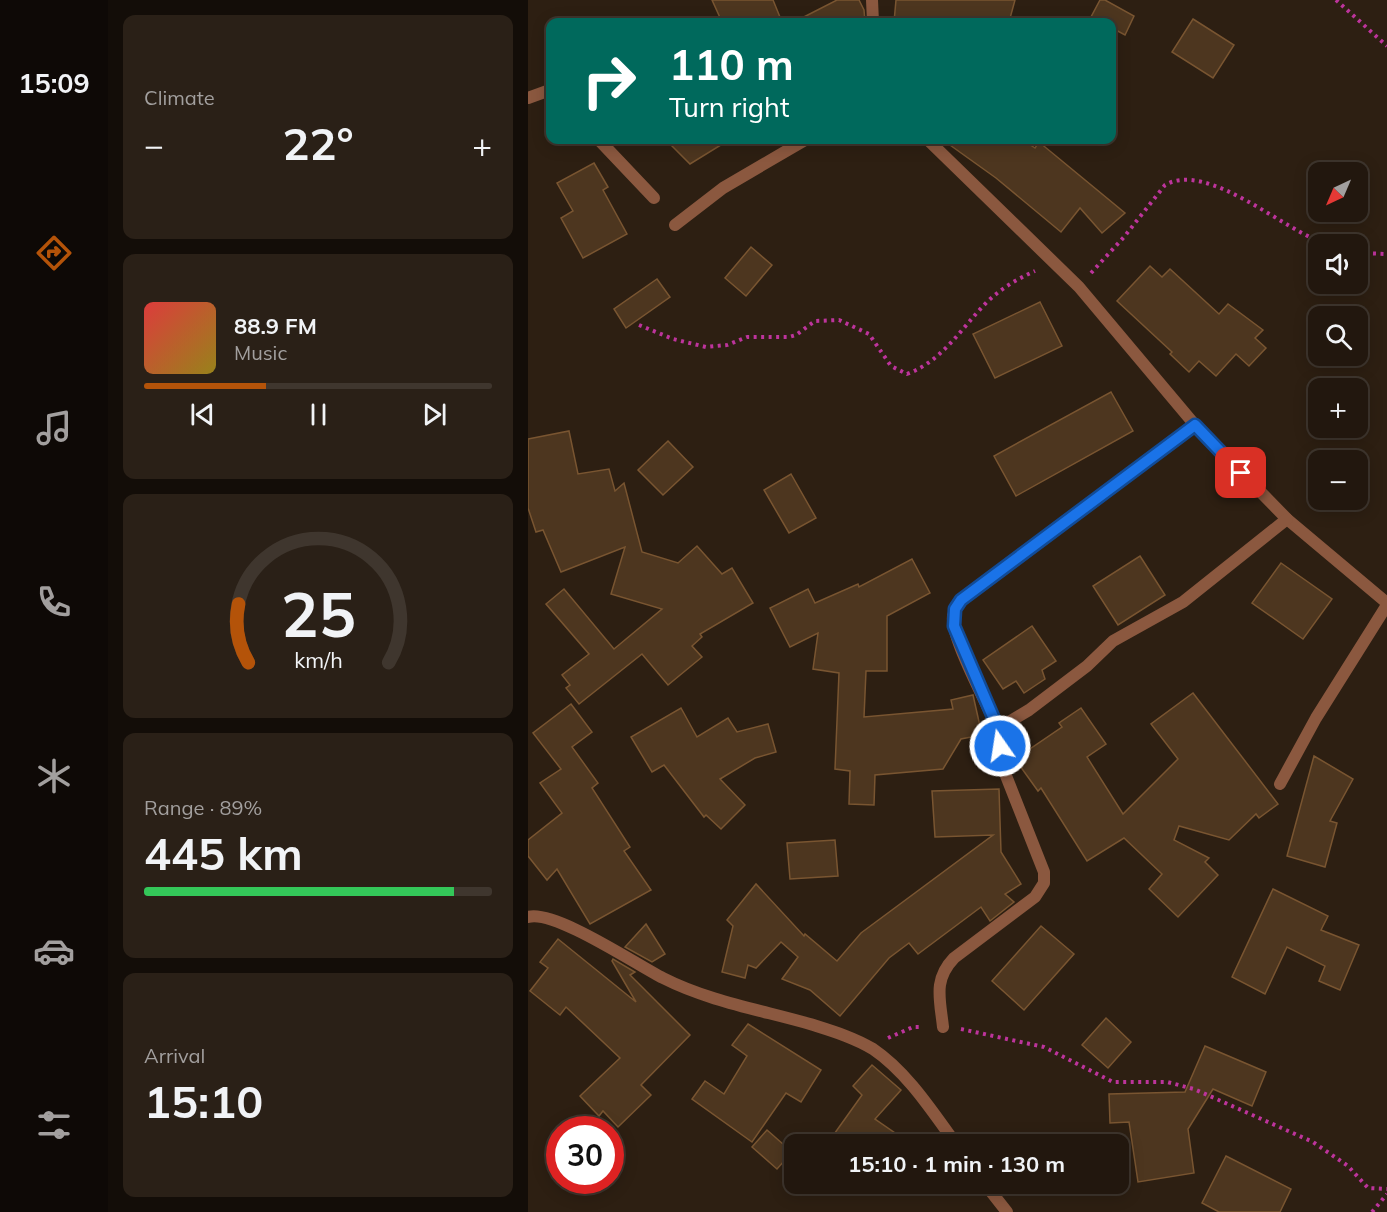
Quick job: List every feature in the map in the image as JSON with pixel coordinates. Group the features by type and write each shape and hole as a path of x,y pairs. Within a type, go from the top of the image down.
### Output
{"street":[{"path":"872,0 873,18"},
{"path":"528,98 546,91"},
{"path":"603,144 654,198"},
{"path":"675,225 723,188 798,144"},
{"path":"932,144 1079,287 1195,425 1287,519 1387,604 1316,718 1280,784"},
{"path":"943,1027 939,988 942,970 954,958 1035,897 1044,884 1044,872 999,758 1000,733 957,634 953,618 955,609 969,593 1195,425"},
{"path":"1000,733 1009,722 1029,710 1087,666 1113,641 1183,602 1287,519"},
{"path":"528,917 534,915 562,924 612,947 693,993 848,1036 872,1049 903,1077 948,1134"},
{"path":"993,1194 1007,1212"}],"path":[{"path":"1336,0 1387,46"},
{"path":"1079,287 1124,237 1165,184 1174,179 1196,181 1222,188 1308,239"},
{"path":"1368,253 1387,254"},
{"path":"639,325 674,339 706,347 727,345 747,337 789,337 796,335 815,321 839,320 869,334 891,366 907,374 938,358 988,302 1010,283 1054,262"},
{"path":"872,1049 894,1034 913,1027 977,1030 1044,1047 1113,1082 1167,1082 1194,1089 1313,1142 1348,1166 1368,1188 1387,1189"},
{"path":"1372,1212 1387,1194"}],"building":[{"path":"712,0 773,0 780,18 720,18"},
{"path":"837,0 859,0 865,18 802,18"},
{"path":"896,0 1015,0 1010,18 894,18"},
{"path":"1100,0 1105,0 1134,16 1125,35 1116,30 1116,18 1091,17"},
{"path":"1193,19 1234,45 1213,78 1172,52"},
{"path":"670,144 722,144 690,164"},
{"path":"949,144 1029,144 1035,148 1038,144 1041,144 1125,213 1102,233 1080,208 1061,232 996,178"},
{"path":"594,163 608,187 603,190 627,234 583,258 561,218 573,211 557,183"},
{"path":"751,247 772,265 746,296 725,278"},
{"path":"1150,266 1162,277 1170,269 1219,314 1228,304 1263,330 1255,338 1266,348 1249,366 1236,354 1216,376 1199,361 1189,372 1170,354 1172,352 1117,301"},
{"path":"657,279 670,297 626,328 614,309"},
{"path":"1040,302 1062,346 995,378 973,334"},
{"path":"1111,392 1133,431 1016,496 994,456"},
{"path":"569,431 578,474 609,469 615,491 624,483 642,552 678,563 697,546 722,574 732,568 753,603 700,634 702,637 692,646 702,657 668,685 642,654 579,704 566,688 570,685 562,675 589,654 546,604 564,589 614,649 662,609 611,594 625,547 561,572 543,530 536,532 528,508 528,439"},
{"path":"668,441 693,467 663,495 638,470"},
{"path":"791,474 816,518 789,533 764,490"},
{"path":"1140,556 1165,595 1118,625 1093,586"},
{"path":"912,559 930,593 887,616 887,671 866,671 864,717 953,709 951,700 973,695 982,735 961,739 943,769 875,775 874,805 849,804 850,771 835,769 839,673 813,669 818,633 790,647 770,608 808,589 815,603 858,584 859,587"},
{"path":"1281,563 1332,599 1303,639 1252,603"},
{"path":"1032,626 1056,661 1042,670 1045,679 1024,693 1016,681 1003,689 983,660"},
{"path":"1193,693 1278,804 1259,818 1256,814 1229,840 1179,826 1174,840 1209,858 1205,862 1218,875 1178,917 1149,889 1162,874 1124,838 1087,861 1041,788 1038,791 1015,759 1062,727 1059,723 1081,708 1106,744 1087,757 1123,814 1178,759 1151,724"},
{"path":"571,704 592,732 572,747 598,783 592,788 630,847 624,851 651,890 590,924 557,869 547,880 528,856 528,840 562,813 540,783 561,769 533,733"},
{"path":"681,708 697,737 728,718 737,732 768,724 776,752 755,758 720,779 745,805 721,829 706,815 704,817 664,765 652,772 631,737"},
{"path":"1314,756 1353,779 1330,821 1337,823 1325,867 1287,856"},
{"path":"999,789 1001,852 1021,884 1005,894 1014,902 990,921 981,907 918,954 909,943 889,958 840,1016 810,990 782,979 798,957 781,942 756,968 748,965 745,978 722,972 733,926 727,920 756,884 804,936 805,934 837,961 861,933 993,835 935,837 932,791"},
{"path":"835,840 838,876 790,879 787,843"},
{"path":"1273,889 1328,916 1321,930 1359,945 1340,990 1319,981 1325,966 1287,947 1265,994 1232,977"},
{"path":"646,924 665,954 652,962 625,947"},
{"path":"1041,926 1074,954 1024,1010 992,981"},
{"path":"558,939 636,1002 612,961 613,959 635,972 630,975 690,1035 641,1085 651,1095 624,1121 624,1116 608,1116 603,1111 599,1116 580,1096 620,1058 566,1007 560,1015 530,991 548,968 540,962"},
{"path":"1106,1018 1131,1042 1108,1068 1082,1045"},
{"path":"748,1024 821,1070 801,1102 786,1093 752,1142 692,1099 705,1081 724,1094 747,1056 732,1045"},
{"path":"1205,1046 1266,1072 1252,1106 1213,1089 1188,1129 1194,1173 1138,1182 1129,1122 1110,1123 1109,1094 1185,1092"},
{"path":"872,1065 901,1090 875,1119 897,1134 834,1134 862,1095 853,1086"},
{"path":"767,1130 784,1145 784,1161 777,1169 752,1147"},
{"path":"1226,1156 1291,1189 1280,1212 1219,1212 1202,1203"}],"route":[{"path":"1000,746 1000,733 954,626 955,609 961,600 1195,425 1241,473"}]}
